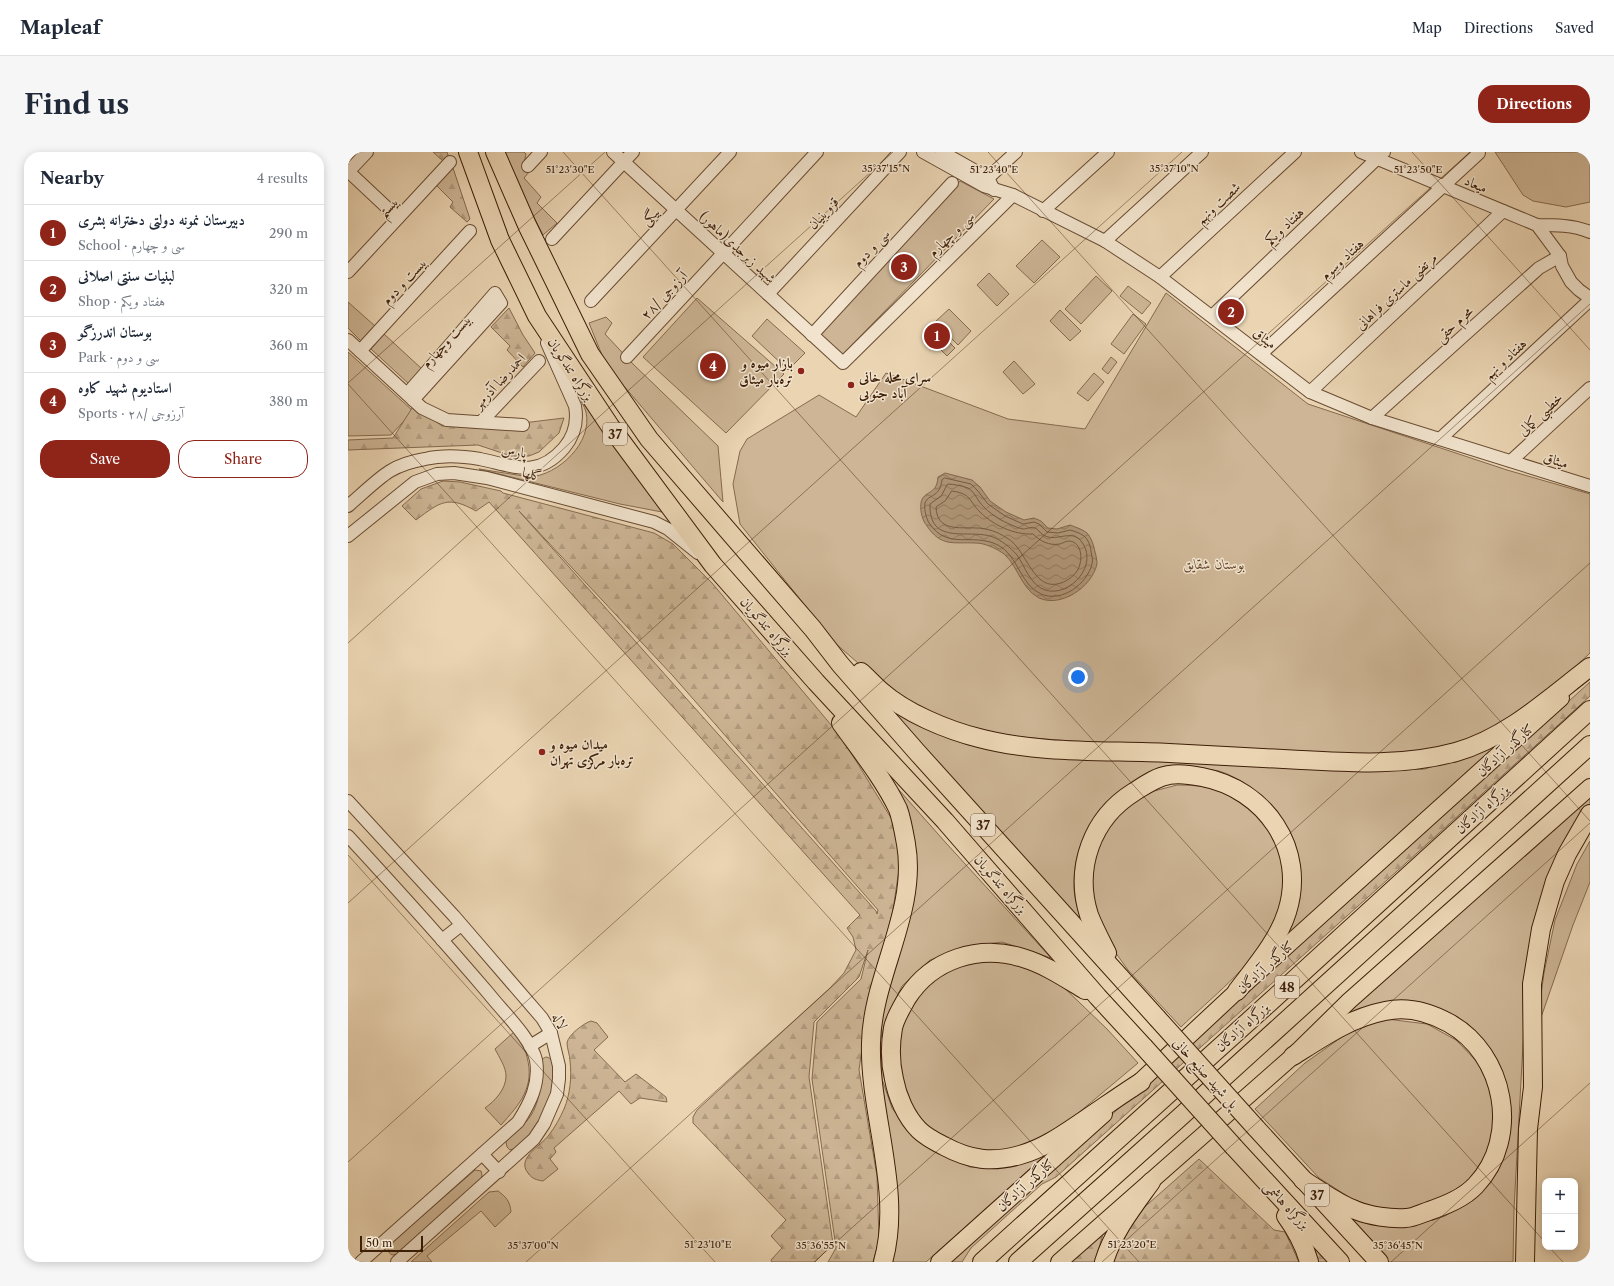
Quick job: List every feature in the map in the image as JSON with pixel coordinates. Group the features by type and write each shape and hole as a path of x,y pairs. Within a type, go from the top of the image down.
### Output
{"highway":[{"name":"بزرگراه تندگویان","path":"468,152 500,240 536,316 610,426 713,565 816,682 945,821 1098,997 1144,1047"},
{"name":"بزرگراه تندگویان","path":"495,152 527,225 590,354 649,439 814,629 840,664 916,751 1157,1018"},
{"path":"814,629 882,692 910,710 953,731 979,739 1002,744 1047,748 1343,762 1390,763 1429,759 1480,743 1505,731 1590,667"},
{"path":"816,682 834,714 873,766 898,810 907,846 907,886 878,998 870,1042 873,1091 889,1199 888,1238 883,1262"},
{"name":"بزرگراه آزادگان","path":"982,1262 1590,710"},
{"name":"بزرگراه آزادگان","path":"1018,1262 1180,1118 1590,745"},
{"path":"1121,978 1097,934 1089,915 1084,890 1084,867 1088,852 1101,823 1123,798 1154,780 1170,775 1192,775 1218,780 1238,789 1253,799 1269,815 1279,832 1289,855 1292,875 1291,897 1287,913 1275,938 1237,991"},
{"path":"1525,1262 1528,1129 1533,1087 1532,984 1541,929 1555,881 1567,854 1590,814"},
{"path":"1098,997 1052,970 1022,957 999,953 975,953 951,960 936,969 916,985 901,1008 894,1027 890,1054 896,1091 907,1114 919,1130 958,1154 974,1159 996,1159 1019,1155 1050,1144 1141,1082"},
{"path":"1293,1056 1339,1027 1360,1017 1387,1010 1413,1010 1427,1013 1459,1029 1477,1046 1491,1065 1502,1101 1503,1112 1499,1141 1494,1157 1486,1172 1476,1185 1458,1200 1432,1210 1407,1218 1374,1215 1355,1210 1303,1180"},
{"name":"پل شهید صنیع خانی","path":"1157,1018 1256,1128"},
{"name":"پل شهید صنیع خانی","path":"1144,1047 1234,1147"},
{"name":"بزرگراه هاشمی","path":"1256,1128 1379,1262"},
{"name":"بزرگراه هاشمی","path":"1234,1147 1340,1262"},
{"path":"1264,1180 1276,1202 1296,1228 1304,1245 1309,1262"},
{"path":"1104,1262 1120,1225 1150,1182"}],"main road":[{"name":"کنارگذر آزادگان","path":"939,1262 1141,1082 1237,991 1539,719 1590,671"},
{"path":"1059,1262 1293,1056 1349,1001 1590,787"}],"street":[{"path":"367,152 348,172 398,218"},
{"path":"528,166 541,152"},
{"name":"شهید زبرجدی(ماهور)","path":"613,152 843,363"},
{"path":"552,239 633,152"},
{"name":"بیگی","path":"591,301 730,152"},
{"name":"آرزوجی /۲۸","path":"627,357 818,152"},
{"name":"قزوینیان","path":"768,294 900,152"},
{"name":"میثاق","path":"923,152 984,186 1013,195 1105,241 1160,276 1310,392 1372,418 1585,485"},
{"path":"942,152 988,178 994,190"},
{"path":"988,178 1016,152"},
{"path":"1043,211 1108,152"},
{"path":"1105,241 1202,152"},
{"name":"شصت ونهم","path":"1160,276 1296,152"},
{"name":"میعاد","path":"1360,152 1381,156 1443,186 1537,226"},
{"name":"هفتاد وسوم","path":"1261,354 1479,153"},
{"name":"هفتاد ویکم","path":"1212,316 1381,156"},
{"name":"بیستم","path":"348,272 450,162"},
{"name":"سی و دوم","path":"812,334 952,182"},
{"name":"سی و چهارم","path":"843,363 1013,195"},
{"name":"مرتضی ماستری فراهانی","path":"1310,392 1503,211"},
{"path":"1537,226 1561,225 1580,228 1590,232"},
{"path":"1537,226 1560,256 1564,269 1572,282 1590,299"},
{"name":"بیست و دوم","path":"360,351 470,231"},
{"name":"محرم حقی","path":"1372,418 1539,268 1560,256"},
{"path":"410,397 496,293 501,303"},
{"name":"هفتاد و نهم","path":"1440,439 1590,299"},
{"name":"پارس","path":"348,506 390,471 411,462 426,458 452,456 478,459 520,469 540,466 549,462 560,453 573,434 577,416 575,406 560,375 536,316"},
{"path":"348,340 422,408 447,420 523,425"},
{"name":"احمدرضا آذرمهر","path":"481,422 538,361"},
{"name":"خطیبی کمالی","path":"1511,461 1590,388"},
{"name":"گلها","path":"348,536 415,482 436,474 454,473 487,478 654,522 668,529 713,565"},
{"path":"1585,485 1590,475"},
{"name":"لاله","path":"348,801 352,814 461,925 530,1003 552,1033 557,1052 559,1072 557,1094 551,1111 534,1139 397,1262"},
{"path":"348,836 442,940 523,1035 536,1059 537,1074 535,1092 528,1107 518,1122 367,1260"},
{"path":"442,940 461,925"},
{"path":"530,1046 552,1033"},
{"path":"482,1154 498,1172"}],"green space":[{"path":"433,152 447,152 448,155 443,161"},
{"path":"501,152 524,152 526,154 524,164 530,171 524,178 541,197 537,203 557,223 543,235"},
{"path":"1495,152 1590,152 1590,202 1566,207 1533,201 1523,195"},
{"path":"453,168 470,219 467,222 450,207 453,202 436,185"},
{"path":"960,181 994,199 841,356 820,335"},
{"path":"1042,240 1060,257 1034,283 1016,266"},
{"path":"989,273 1009,294 997,306 977,285"},
{"path":"1096,276 1112,291 1081,324 1065,309"},
{"path":"1128,286 1151,303 1142,314 1120,296"},
{"name":"بوستان شقایق","path":"1166,293 1308,404 1507,470 1590,494 1590,653 1545,695 1497,728 1448,748 1400,756 1070,741 1008,736 981,730 911,709 835,643 740,524 733,484 740,451 747,439 819,395 856,417 886,373 1008,419 1085,429"},
{"path":"697,298 784,374 726,433 643,357"},
{"path":"348,302 375,326 361,341 348,328"},
{"path":"509,308 523,335 535,353 523,367 507,350 510,346 491,327"},
{"path":"949,309 971,331 958,345 935,322"},
{"path":"1060,310 1081,331 1070,341 1050,321"},
{"path":"1133,314 1146,324 1124,354 1111,344"},
{"path":"606,317 612,323 605,334 633,364 718,446 723,502 606,365 589,323"},
{"path":"767,319 805,353 788,370 752,336"},
{"path":"937,330 955,348 947,356 929,338"},
{"path":"384,334 422,369 409,384 371,349"},
{"path":"348,352 413,411 391,435 348,436"},
{"path":"1111,357 1117,362 1108,374 1102,369"},
{"path":"1014,361 1035,384 1023,394 1003,372"},
{"path":"1094,373 1104,382 1088,401 1077,393"},
{"path":"573,389 662,512 620,504 479,469 530,477 541,475 562,464 579,446 587,424 586,412"},
{"path":"414,405 442,426 531,422 564,418 559,433 539,452 529,456 511,456 478,445 348,450 348,440 393,438"},
{"path":"443,481 460,482 501,491 503,493 654,533 673,544 712,583 842,738 899,831 899,869 893,910 867,1011 859,1070 877,1176 879,1240 873,1262 828,1262 836,1248 812,1079 817,1022 861,979 868,950 859,977 814,1022 809,1077 833,1244 815,1262 772,1262 771,1260 782,1248 771,1236 786,1220 693,1123 693,1117 697,1110 830,988 844,973 856,950 853,937 847,928 860,915 489,502 476,511 458,503 444,503 438,505 416,520 402,506 421,489","holes":["519,511 673,676 878,910 877,914 876,911"]},
{"path":"1590,682 1590,696 1406,863 1056,1177 1042,1184 971,1248 962,1262 948,1262 1248,992"},
{"path":"891,711 895,711 933,732 968,745 1005,751 1273,767 1383,771 1425,769 1500,742 1501,746 1284,942 1296,893 1298,856 1295,844 1281,818 1264,798 1234,777 1216,770 1170,771 1147,777 1126,788 1108,802 1093,819 1082,840 1076,863 1074,892 1084,929"},
{"path":"891,781 1051,958 1002,942 964,947 930,960 902,986 886,1019 880,1042 882,1079 892,1108 913,1137 933,1151 970,1167 985,1168 1018,1164 1046,1153 1042,1159 926,1262 890,1262 876,1041 913,888"},
{"path":"1177,785 1191,785 1216,789 1238,798 1248,805 1266,826 1274,841 1283,864 1285,880 1283,899 1271,929 1262,945 1242,970 1181,1027 1128,970 1110,945 1095,918 1090,857 1105,827 1124,807 1154,791"},
{"path":"1590,792 1590,804 1573,830 1525,1008 1514,1209 1513,1262 1386,1262 1343,1215 1403,1226 1445,1216 1462,1206 1490,1176 1500,1072 1423,1007 1324,1031"},
{"path":"1590,841 1590,882 1573,925 1536,1032 1544,973 1555,920 1577,864"},
{"path":"977,958 1009,960 1055,979 1107,1029 1138,1063 1058,1130 1008,1152 977,1151 936,1136 911,1110 894,1051 912,1000 952,966"},
{"path":"1387,1019 1427,1024 1456,1040 1482,1067 1496,1106 1490,1149 1469,1181 1450,1196 1413,1211 1392,1213 1352,1199 1319,1178 1255,1109 1305,1063 1339,1039 1361,1026"},
{"path":"591,1021 597,1023 608,1037 594,1050 625,1082 636,1074 666,1097 667,1102 640,1098 631,1104 619,1091 554,1148 556,1152 550,1159 558,1169 543,1181 537,1180 531,1177 528,1173 525,1168 525,1162 531,1152 551,1132 564,1109 571,1079 571,1067 567,1043 570,1036 584,1024"},
{"path":"514,1032 526,1054 529,1077 520,1102 501,1125 485,1108 499,1094 506,1081 505,1069 495,1049"},
{"path":"546,1057 550,1058 555,1072 550,1099 530,1135 517,1147 510,1150 507,1147 506,1142 526,1122 535,1108 538,1100 542,1059"},
{"path":"1199,1159 1274,1230 1285,1232 1299,1262 1111,1262 1140,1211"},
{"path":"475,1170 481,1171 481,1179 398,1254 392,1255 389,1252 389,1245"},
{"path":"498,1191 507,1200 510,1205 511,1212 495,1227 481,1211 427,1256 432,1262 411,1262 489,1192"},
{"path":"1104,1230 1095,1262 1069,1262"},
{"path":"1312,1244 1328,1262 1316,1262"}],"water":[{"path":"945,473 972,480 980,487 990,501 1006,512 1024,520 1034,518 1041,521 1048,528 1057,529 1070,525 1087,533 1093,544 1097,562 1094,572 1089,580 1082,588 1066,598 1048,600 1039,598 1027,588 1010,560 998,550 989,546 975,543 948,542 937,537 925,524 921,512 921,503 924,496 935,487 938,477"}],"place":[{"name":"بوستان اندرزگو","path":"904,267"},
{"name":"لبنیات سنتی اصلانی","path":"1231,312"},
{"name":"دبیرستان نمونه دولتی دخترانه بشری","path":"937,336"},
{"name":"استادیوم شهید کاوه","path":"713,366"},
{"name":"بازار میوه و تره‌بار میثاق","path":"801,371"},
{"name":"سرای محله خانی آباد جنوبی","path":"851,385"},
{"name":"میدان میوه و تره‌بار مرکزی تهران","path":"542,752"}]}
